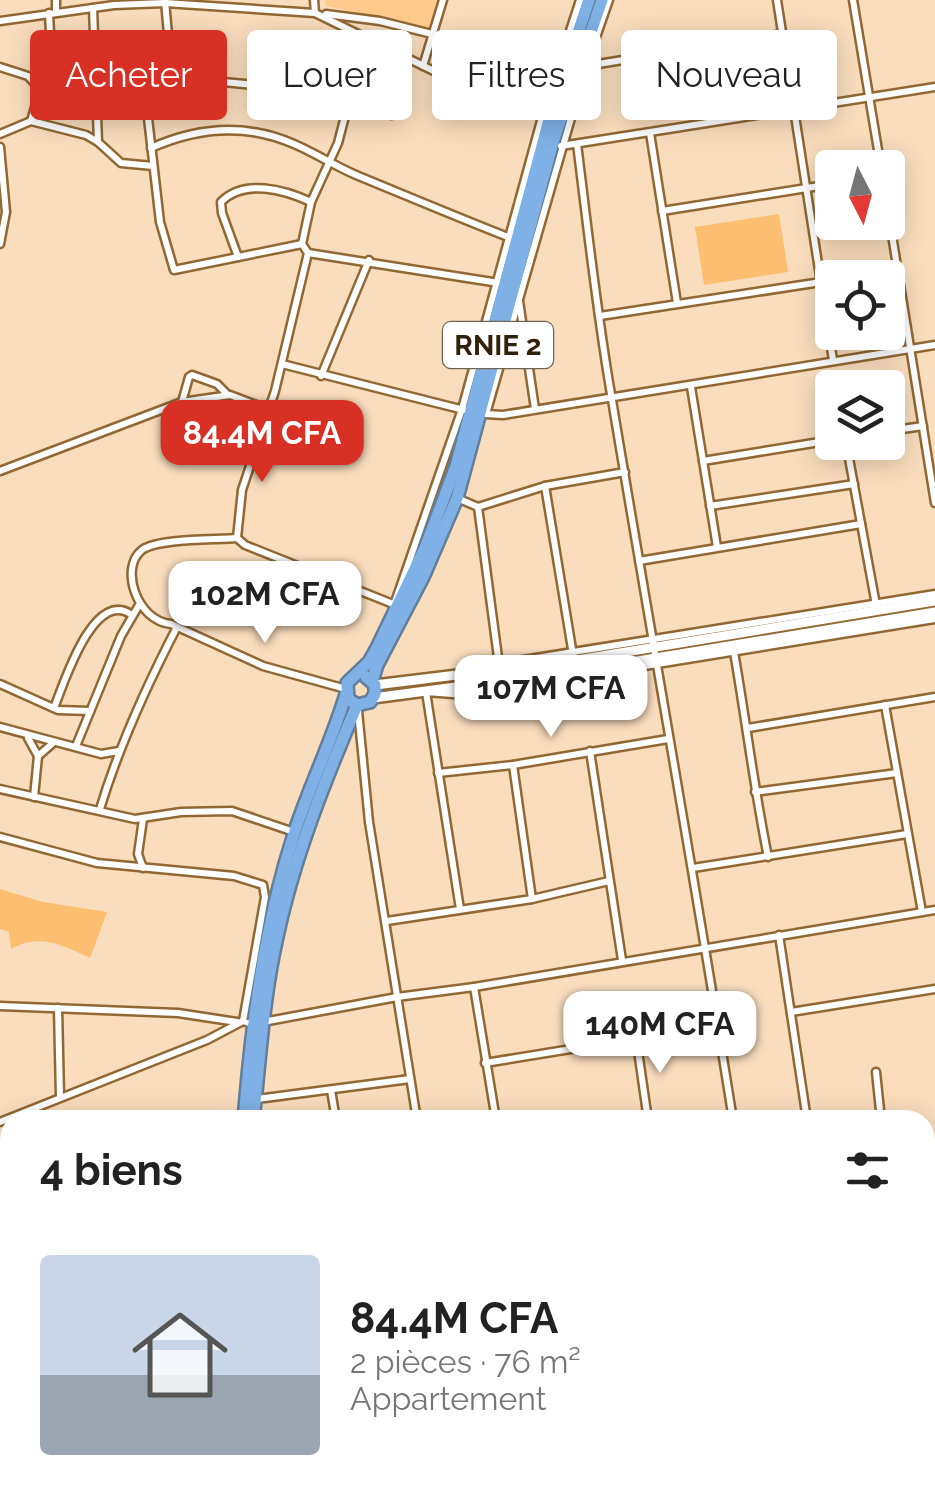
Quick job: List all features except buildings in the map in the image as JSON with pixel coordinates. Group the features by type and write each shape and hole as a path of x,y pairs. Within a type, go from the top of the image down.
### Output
{"highway":[{"name":"RNIE 2","path":"578,30 589,0"},
{"name":"RNIE 2","path":"244,1110 248,1023 294,832 346,692 352,679 370,662 445,498 606,0"},
{"name":"RNIE 2","path":"373,688 377,665 423,577 457,498 500,283 545,120"},
{"path":"346,692 357,705 366,704 373,688 357,676"},
{"name":"RNIE 2","path":"254,1110 248,1023 295,869 357,705"}],"main road":[{"path":"373,688 425,686 655,653 935,598"},
{"path":"655,653 734,649 935,616"}],"street":[{"path":"52,30 56,0"},
{"path":"314,0 318,13 348,30"},
{"path":"433,30 443,0"},
{"path":"571,30 580,0"},
{"path":"597,30 606,0"},
{"path":"777,0 781,30"},
{"path":"853,0 878,150"},
{"path":"0,22 114,2 165,1 318,13 380,21 432,34 422,66"},
{"path":"165,1 168,30"},
{"path":"92,8 98,142"},
{"path":"412,61 432,70"},
{"path":"0,66 30,78"},
{"path":"837,103 935,87"},
{"path":"148,120 160,222 174,270 302,244"},
{"path":"237,538 242,490 282,364 308,253 302,244 310,202 338,143 344,120"},
{"path":"308,253 500,283 508,238 545,120"},
{"path":"474,412 519,298 567,120"},
{"path":"558,144 732,120"},
{"path":"797,120 818,260"},
{"path":"0,134 31,121 98,142 122,163 154,166"},
{"path":"151,148 204,130 239,130 296,144 328,164 508,238"},
{"path":"650,133 677,303"},
{"path":"576,144 611,399 731,1110"},
{"path":"0,146 6,212 0,244"},
{"path":"662,211 815,187"},
{"path":"238,257 222,213 226,196 269,188 310,202"},
{"path":"893,240 935,503"},
{"path":"321,376 369,260"},
{"path":"600,316 815,283"},
{"path":"519,298 535,409"},
{"path":"282,364 474,412 611,399 935,345"},
{"path":"831,350 833,360"},
{"path":"182,402 192,376 267,409"},
{"path":"692,386 717,546"},
{"path":"0,471 182,402 228,395"},
{"path":"905,429 922,426"},
{"path":"703,460 815,443"},
{"path":"849,460 876,604"},
{"path":"457,498 478,506 545,486 625,472"},
{"path":"710,506 854,484"},
{"path":"545,486 573,655"},
{"path":"478,506 498,665"},
{"path":"639,561 861,524"},
{"path":"76,746 138,605 134,569 143,549 237,538 245,545 395,607"},
{"path":"425,686 466,695 876,604 935,598"},
{"path":"138,605 156,621 263,666 346,692"},
{"path":"54,708 94,621 117,610 132,614"},
{"path":"100,809 111,772 152,676 178,627"},
{"path":"734,649 768,857"},
{"path":"425,686 453,671 573,655 655,653"},
{"path":"0,684 54,708 90,711"},
{"path":"425,686 460,909"},
{"path":"748,728 935,697"},
{"path":"357,705 369,822 415,1110"},
{"path":"884,705 922,912"},
{"path":"0,727 104,754 121,750"},
{"path":"28,736 38,756 34,797"},
{"path":"438,774 668,739"},
{"path":"38,756 53,743"},
{"path":"590,751 622,960"},
{"path":"104,754 111,772"},
{"path":"513,765 532,898"},
{"path":"755,792 897,773"},
{"path":"0,789 143,818 181,812 232,811 294,832"},
{"path":"142,868 138,854 143,818"},
{"path":"693,868 907,834"},
{"path":"0,838 86,861 234,876 264,885 248,1023"},
{"path":"387,921 532,898 609,880"},
{"path":"37,1110 60,1097 248,1023 935,910"},
{"path":"779,935 805,1110"},
{"path":"474,988 494,1110"},
{"path":"790,1012 935,989"},
{"path":"0,1006 178,1013 248,1023"},
{"path":"58,1008 60,1097"},
{"path":"486,1063 718,1025"},
{"path":"636,1037 647,1110"},
{"path":"876,1072 881,1110"},
{"path":"256,1099 410,1080"},
{"path":"331,1090 334,1110"}],"shaded area":[{"path":"325,0 438,0 429,28 326,6"},
{"path":"779,214 788,272 704,285 695,227"},
{"path":"0,889 43,902 107,912 90,958 41,941 11,949 9,932 0,929"}]}
